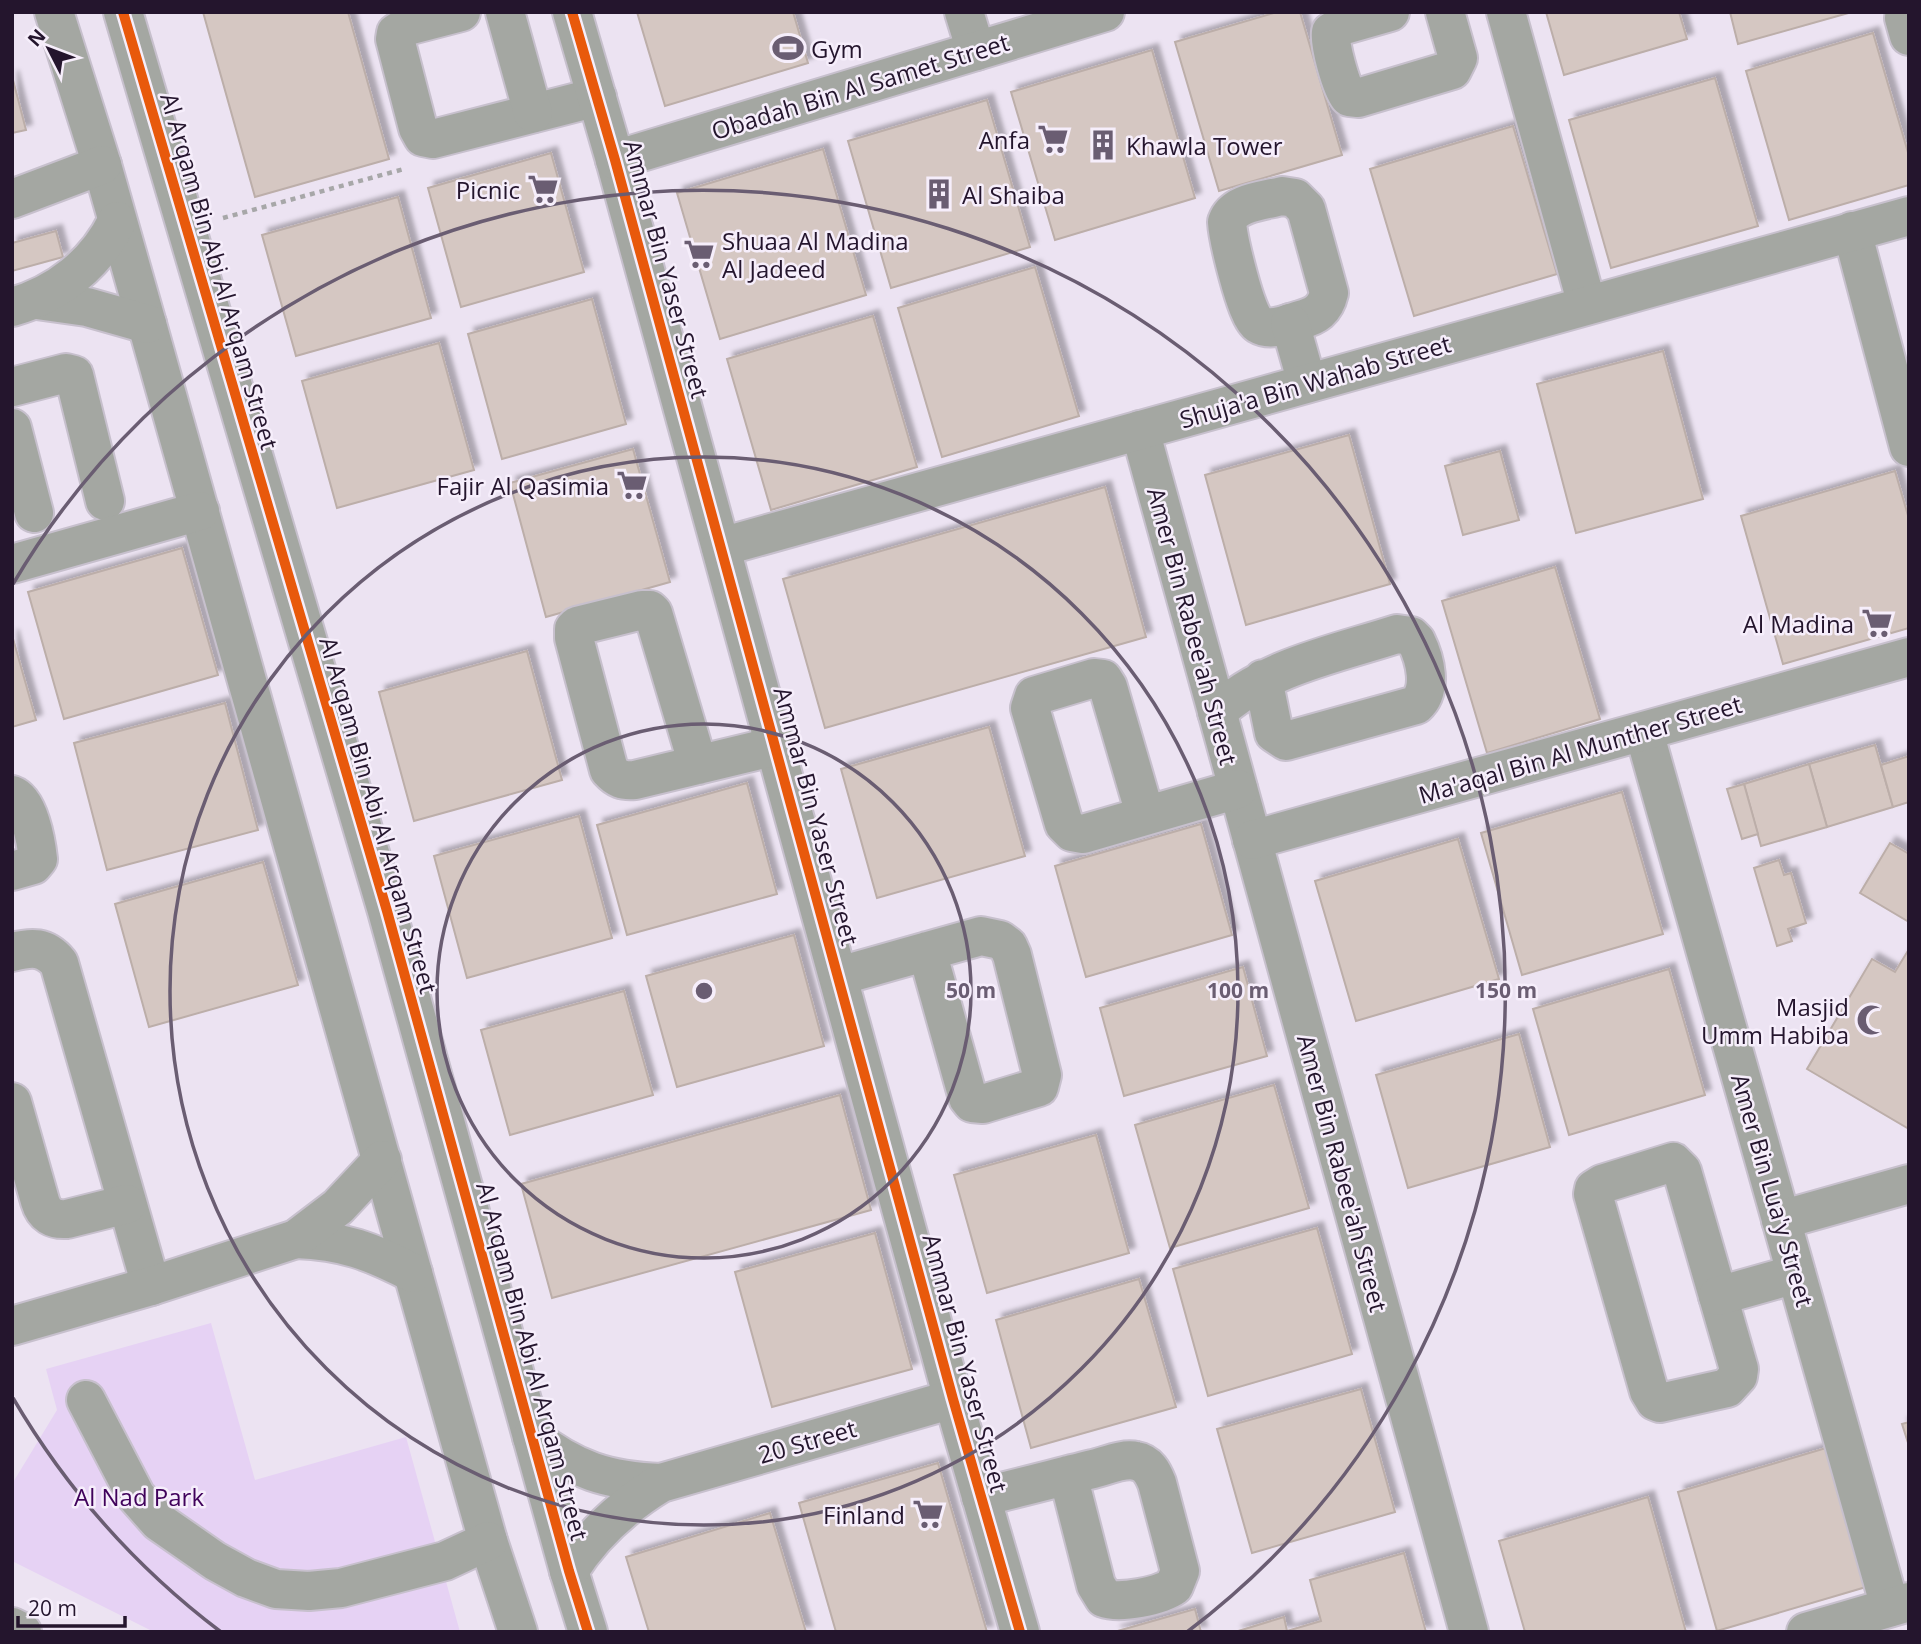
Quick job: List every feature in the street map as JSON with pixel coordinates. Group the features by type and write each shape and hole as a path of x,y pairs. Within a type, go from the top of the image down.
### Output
{"street":[{"path":"54,12 102,165 488,1541 518,1632"},
{"path":"461,12 407,26 396,33 395,39 419,133 423,137 433,139 597,97"},
{"path":"505,12 533,113"},
{"name":"Ammar Bin Yaser Street","path":"572,12 776,746 953,1399 1020,1632"},
{"path":"964,12 976,51"},
{"name":"Obadah Bin Al Samet Street","path":"615,160 1105,12"},
{"path":"1391,12 1340,26 1331,32 1331,41 1349,97 1358,98 1452,70 1458,58 1445,12"},
{"path":"1506,12 1587,305"},
{"path":"1908,12 1904,18 1909,36"},
{"name":"Al Arqam Bin Abi Al Arqam Street","path":"119,20 185,229 383,898 588,1632"},
{"path":"12,199 102,165"},
{"name":"Shuja'a Bin Wahab Street","path":"721,547 1909,215"},
{"path":"24,303 79,271 97,252 117,221"},
{"path":"1852,231 1909,447"},
{"path":"24,303 87,307 147,324"},
{"path":"1290,323 1307,383"},
{"path":"18,378 66,373 74,375 105,501"},
{"path":"12,428 34,513"},
{"name":"Amer Bin Rabee'ah Street","path":"1140,430 1469,1632"},
{"path":"12,564 200,511"},
{"name":"Ma'aqal Bin Al Munther Street","path":"1252,840 1909,657"},
{"path":"1217,712 1235,695 1263,679"},
{"name":"Amer Bin Lua'y Street","path":"1644,732 1796,1274 1899,1605"},
{"path":"698,765 776,746"},
{"path":"1145,814 1238,789"},
{"path":"12,795 20,798 26,808 38,859 33,865 12,871"},
{"path":"12,952 34,947 44,950 58,963 150,1286"},
{"path":"839,976 927,951"},
{"path":"12,1102 40,1201 47,1214 60,1220 127,1204"},
{"path":"12,1326 150,1286 296,1239 338,1207 382,1160"},
{"path":"1668,1163 1677,1164 1682,1171 1718,1296 1739,1369 1738,1376 1727,1388 1660,1404 1649,1391 1594,1189 1668,1163"},
{"path":"1781,1220 1909,1184"},
{"path":"296,1239 351,1245 377,1254 413,1273"},
{"path":"1718,1296 1796,1274"},
{"path":"86,1399 136,1496 159,1522 215,1561 246,1578 275,1589 309,1591 341,1588 445,1561 488,1541"},
{"name":"20 Street","path":"569,1571 583,1549 602,1528 630,1503 661,1483 953,1399"},
{"name":"20 Street","path":"532,1437 558,1457 588,1471 636,1482 661,1483"},
{"path":"981,1497 1068,1475"},
{"path":"1806,1632 1899,1605"},
{"path":"12,1627 22,1632"}],"path":[{"path":"185,229 414,166"}],"green space":[{"name":"Al Nad Park","path":"211,1323 255,1480 406,1437 460,1632 154,1632 12,1561 12,1484 57,1410 46,1369"}],"building":[{"path":"203,12 348,12 389,159 255,197"},
{"path":"637,12 793,12 808,63 665,106"},
{"path":"1277,12 1300,12 1342,155 1219,191 1175,42"},
{"path":"1546,12 1679,12 1687,39 1564,75"},
{"path":"1730,12 1852,12 1738,44"},
{"path":"1873,33 1909,156 1909,185 1789,220 1746,71"},
{"name":"Khawla Tower","path":"1152,50 1195,198 1055,240 1011,92"},
{"path":"12,76 26,130 12,133"},
{"path":"1715,78 1758,226 1611,268 1569,120"},
{"name":"Al Shaiba","path":"987,100 1030,247 891,288 848,141"},
{"path":"1513,126 1557,274 1414,316 1370,169"},
{"path":"823,149 866,295 720,339 677,193"},
{"path":"551,153 584,272 461,307 428,188"},
{"path":"398,197 431,318 296,356 262,235"},
{"path":"56,231 63,257 12,271 12,243"},
{"path":"1035,267 1079,416 942,457 898,308"},
{"path":"592,299 626,424 502,459 468,334"},
{"path":"873,316 917,467 771,510 727,359"},
{"path":"439,343 474,470 337,508 302,381"},
{"path":"1663,351 1703,499 1576,533 1537,384"},
{"path":"1349,435 1390,584 1246,625 1205,475"},
{"path":"633,449 670,582 546,617 510,483"},
{"path":"1500,451 1519,520 1463,535 1445,466"},
{"path":"1895,471 1909,519 1909,628 1783,664 1741,516"},
{"path":"1105,487 1146,637 825,728 783,579"},
{"path":"182,548 218,675 64,719 28,592"},
{"path":"1555,567 1600,719 1487,753 1442,601"},
{"path":"12,635 36,720 12,727"},
{"path":"527,651 562,780 414,821 379,692"},
{"path":"225,703 258,830 107,870 74,743"},
{"path":"989,727 1025,856 877,898 841,769"},
{"path":"1875,745 1893,807 1827,827 1809,764"},
{"path":"1909,756 1909,802 1893,807 1881,765"},
{"path":"1809,764 1827,827 1761,846 1744,784"},
{"path":"747,783 777,894 627,935 597,825"},
{"path":"1744,784 1758,834 1742,839 1727,789"},
{"path":"1622,792 1663,934 1522,975 1481,833"},
{"path":"579,816 612,938 467,978 434,856"},
{"path":"1201,824 1232,935 1086,977 1055,866"},
{"path":"1458,839 1499,979 1356,1021 1315,881"},
{"path":"1890,843 1909,854 1909,922 1860,893"},
{"path":"1779,860 1784,875 1791,873 1806,923 1788,929 1792,941 1777,946 1754,868"},
{"path":"263,862 298,985 149,1027 115,904"},
{"path":"794,935 824,1046 677,1087 646,976"},
{"name":"Masjid Umm Habiba","path":"1909,949 1909,1129 1807,1069 1872,959 1895,972"},
{"path":"1243,967 1267,1056 1124,1096 1100,1008"},
{"path":"1669,969 1705,1095 1569,1135 1533,1009"},
{"path":"624,991 653,1095 510,1135 481,1030"},
{"path":"1519,1034 1550,1147 1408,1188 1376,1075"},
{"path":"1274,1085 1309,1208 1170,1248 1135,1125"},
{"path":"840,1095 871,1210 552,1298 521,1184"},
{"path":"1096,1135 1129,1253 987,1293 954,1175"},
{"path":"1317,1228 1352,1354 1208,1396 1173,1269"},
{"path":"875,1233 912,1369 772,1407 735,1272"},
{"path":"1139,1279 1176,1407 1031,1448 996,1320"},
{"path":"1361,1389 1395,1512 1252,1553 1217,1429"},
{"path":"1909,1422 1909,1446 1902,1424"},
{"path":"1826,1448 1866,1587 1717,1631 1678,1492"},
{"path":"938,1463 987,1632 836,1632 799,1503"},
{"path":"1648,1497 1686,1632 1525,1632 1499,1541"},
{"path":"770,1513 806,1632 649,1632 626,1557"},
{"path":"1404,1553 1426,1632 1235,1632 1284,1617 1287,1631 1321,1621 1310,1580"},
{"path":"1195,1609 1201,1632 1114,1632"}],"cycle path":[{"path":"123,12 387,911 588,1632"},
{"path":"572,12 615,160 953,1399 1020,1632"}],"place":[{"name":"Gym","path":"788,48"},
{"name":"Anfa","path":"1053,139"},
{"name":"Khawla Tower","path":"1103,145"},
{"name":"Picnic","path":"543,189"},
{"name":"Al Shaiba","path":"939,194"},
{"name":"Shuaa Al Madina Al Jadeed","path":"699,254"},
{"name":"Fajir Al Qasimia","path":"632,485"},
{"name":"Al Madina","path":"1877,623"},
{"name":"Masjid Umm Habiba","path":"1872,1020"},
{"name":"Finland","path":"928,1514"}]}
